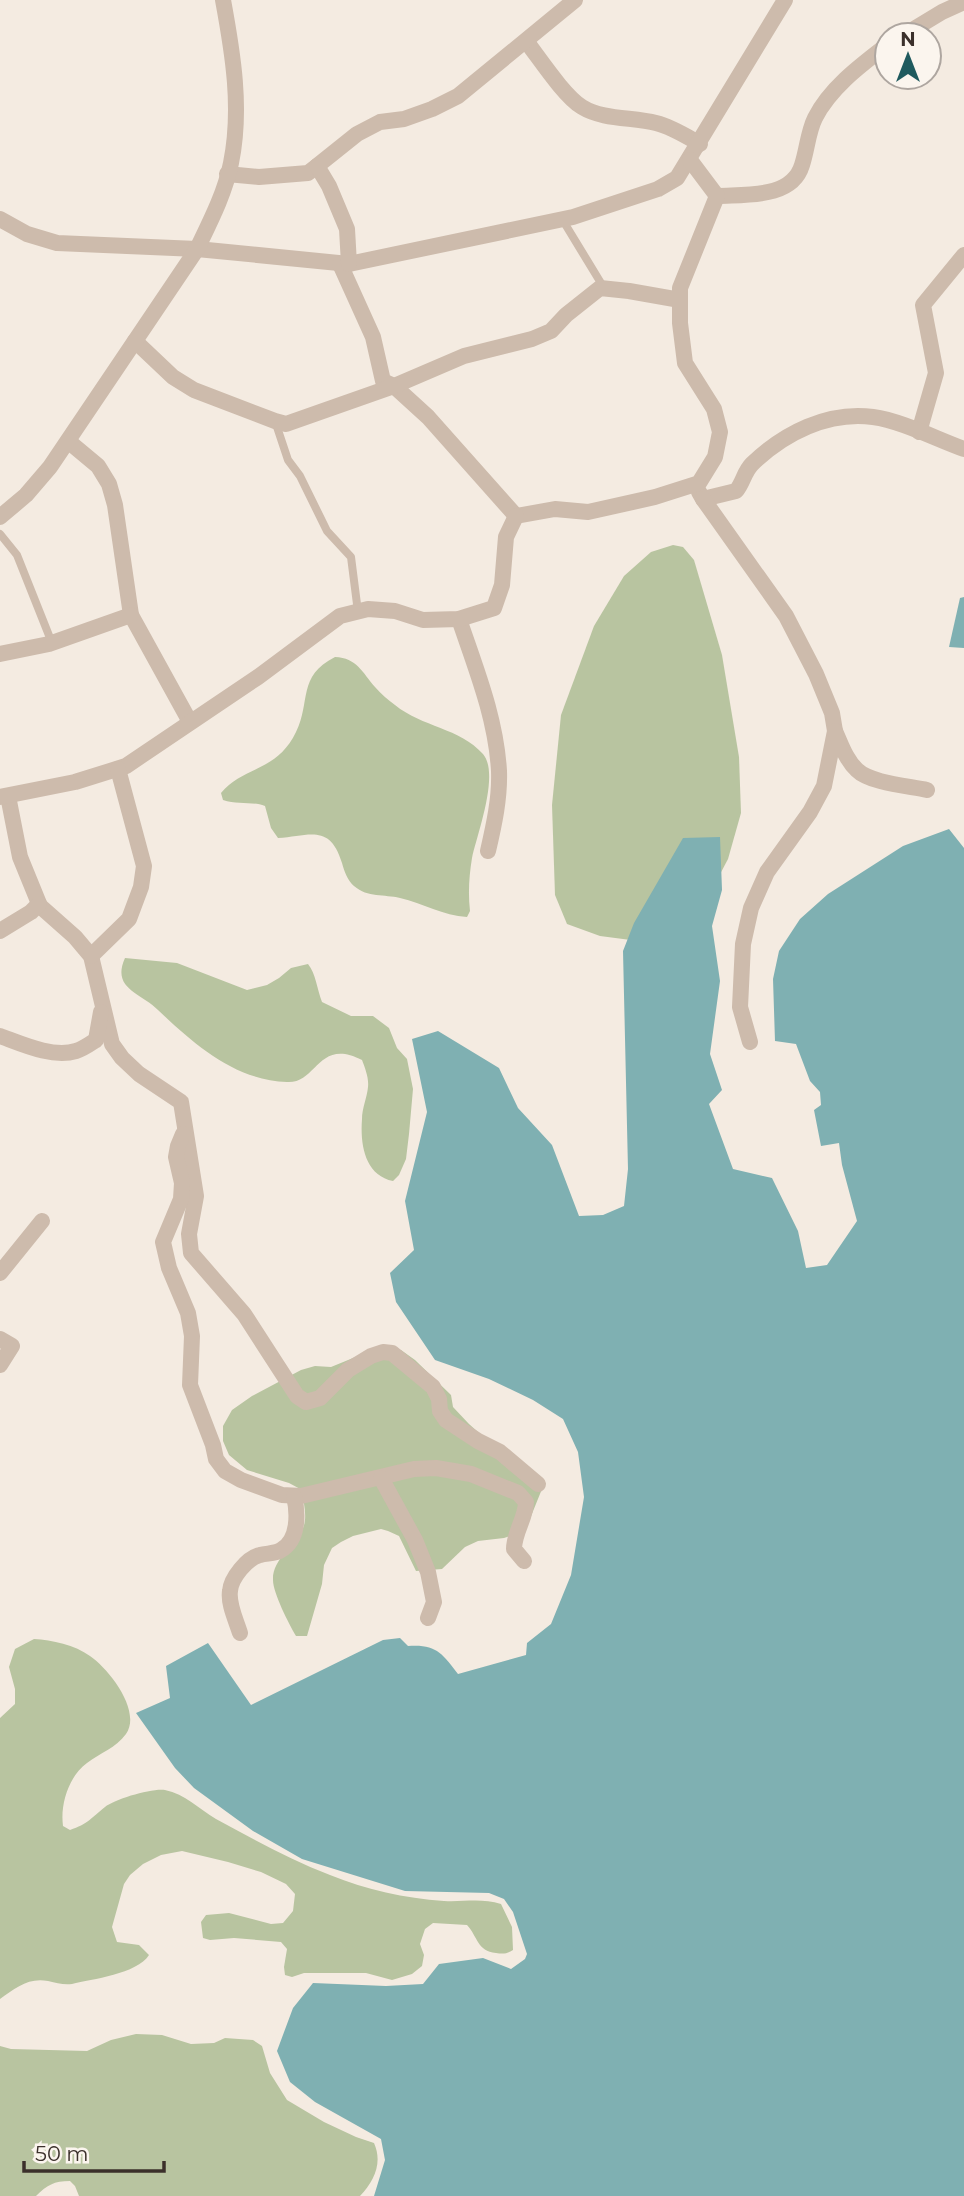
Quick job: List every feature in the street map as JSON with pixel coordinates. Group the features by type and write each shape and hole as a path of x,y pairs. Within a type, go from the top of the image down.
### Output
{"street":[{"path":"0,517 26,495 50,467 197,249 215,212 231,163 237,90 223,0"},
{"path":"228,174 259,177 308,173 357,134 380,122 404,119 458,96 575,0"},
{"path":"0,219 27,234 57,243 197,249 345,264 562,219 658,189 677,178 785,0"},
{"path":"927,21 964,2"},
{"path":"526,41 573,100 583,108 599,114 657,123 700,144"},
{"path":"717,196 759,194 784,187 794,180 802,168 812,126 823,106 843,83 873,57"},
{"path":"690,160 717,196"},
{"path":"317,166 329,186 347,229 345,264 373,337 383,381 394,386 428,416 516,516"},
{"path":"516,516 555,509 588,512 655,497 699,483 715,457 720,432 714,409 685,363 680,323 680,288 717,196"},
{"path":"919,432 936,373 923,305 964,255"},
{"path":"135,341 173,377 194,390 286,424 394,386 464,356 532,340 551,331 600,288 680,300"},
{"path":"703,499 736,491 745,472 789,436 831,419 874,417 964,449"},
{"path":"68,441 98,466 109,484 115,505 131,615 190,722"},
{"path":"694,484 786,617 820,684 845,755 857,770 868,778 928,790"},
{"path":"516,516 506,537 502,585 494,608 459,619 423,620 395,611 368,609 340,616 258,677 126,766 75,782 4,797 20,857 39,904 75,937 91,956 112,1044 139,1074 181,1102 196,1196 189,1234 191,1253 244,1314 297,1396 306,1402 320,1398 348,1370 371,1356 383,1352 392,1353 433,1387 439,1399 440,1411 446,1420 500,1452 538,1484"},
{"path":"0,654 52,643 131,615"},
{"path":"459,619 489,708 495,736 499,773 498,804 488,852"},
{"path":"750,1042 740,1007 743,944 751,908 767,872 803,822 824,786 835,731"},
{"path":"91,956 129,919 141,887 145,866 118,769"},
{"path":"0,931 39,904"},
{"path":"0,1036 34,1048 62,1053 77,1051 96,1040 102,1005"},
{"path":"185,1129 176,1157 182,1183 181,1199 163,1242 169,1268 188,1313 192,1336 190,1385 216,1459 225,1471 263,1489 294,1496 337,1489 414,1469 454,1470 518,1493 526,1502 526,1510 514,1542 514,1549 524,1561"},
{"path":"0,1273 43,1221"},
{"path":"0,1339 12,1346 0,1365"},
{"path":"381,1478 415,1540 428,1572 435,1602 428,1618"},
{"path":"240,1633 229,1593 232,1584 238,1572 258,1555 281,1550 289,1543 295,1530 298,1511 294,1496"}],"lane":[{"path":"562,219 604,288"},
{"path":"275,421 288,460 306,487 327,531 351,557 358,612"},
{"path":"0,534 16,555 52,643"}],"green space":[{"path":"673,545 683,547 694,560 722,655 739,757 741,813 728,859 708,897 646,942 600,936 567,924 555,895 552,805 561,715 594,626 624,576 651,552"},
{"path":"335,657 354,663 382,694 406,712 474,745 488,763 488,789 472,858 470,911 467,917 400,898 359,890 345,872 337,850 325,837 309,834 278,838 271,828 265,806 223,800 221,793 230,784 270,762 288,745 300,721 310,681 323,664"},
{"path":"125,958 177,963 247,990 267,985 291,968 308,964 322,1002 351,1016 373,1016 389,1028 397,1048 407,1059 413,1089 406,1159 399,1175 393,1181 384,1178 370,1166 366,1158 362,1139 362,1115 368,1084 362,1060 347,1054 336,1054 327,1057 297,1081 268,1080 250,1075 216,1058 130,989 122,977"},
{"path":"380,1347 401,1350 415,1360 451,1395 453,1407 469,1424 542,1489 525,1531 504,1538 478,1541 465,1547 442,1569 416,1571 399,1536 381,1529 341,1542 332,1548 324,1565 322,1584 307,1636 296,1636 278,1600 273,1580 276,1566 303,1528 305,1514 302,1490 289,1483 247,1470 229,1455 223,1441 223,1426 232,1410 301,1370 315,1366 331,1367"},
{"path":"34,1639 77,1649 98,1662 121,1691 130,1714 130,1725 122,1739 87,1763 75,1775 67,1791 63,1826 70,1830 76,1828 117,1801 165,1790 185,1798 216,1819 272,1849 344,1880 386,1893 415,1898 501,1904 512,1927 513,1950 503,1954 490,1952 481,1946 467,1925 433,1923 425,1929 420,1944 424,1955 422,1966 412,1974 392,1980 366,1973 304,1973 292,1977 285,1975 287,1949 281,1942 234,1938 210,1940 203,1938 201,1922 206,1915 229,1913 271,1924 283,1923 293,1911 295,1894 286,1884 261,1872 182,1851 161,1855 143,1864 124,1884 112,1927 117,1942 139,1945 149,1955 143,1961 114,1975 72,1984 41,1980 28,1982 0,1999 0,1718 15,1704 15,1689 9,1667 15,1649"},
{"path":"136,2034 162,2035 191,2044 214,2043 225,2038 253,2040 262,2046 270,2073 287,2100 324,2122 374,2143 378,2158 376,2171 369,2184 360,2196 79,2196 70,2181 51,2184 36,2196 0,2196 0,2046 11,2049 87,2051 111,2040"}],"water":[{"path":"964,597 964,648 949,647 960,598"},
{"path":"949,829 964,848 964,2196 374,2196 385,2160 381,2139 315,2102 290,2082 277,2051 293,2008 313,1983 386,1986 423,1984 439,1964 483,1958 511,1969 525,1959 527,1954 513,1912 504,1899 489,1893 405,1891 302,1859 253,1831 194,1788 175,1768 136,1713 170,1698 166,1666 208,1643 251,1705 383,1640 400,1638 408,1646 432,1648 443,1655 458,1674 526,1655 527,1643 551,1624 571,1575 584,1497 578,1452 563,1419 533,1400 489,1379 435,1360 396,1302 390,1273 414,1250 405,1201 427,1112 412,1039 438,1031 499,1068 518,1108 552,1145 579,1216 603,1215 624,1206 628,1169 623,951 634,923 683,838 720,837 722,890 712,926 720,981 710,1054 722,1090 709,1104 733,1169 772,1178 798,1231 806,1268 827,1265 857,1221 839,1143 821,1146 814,1110 821,1105 820,1092 810,1081 796,1044 775,1041 773,979 779,951 800,919 828,894 903,846"}]}
